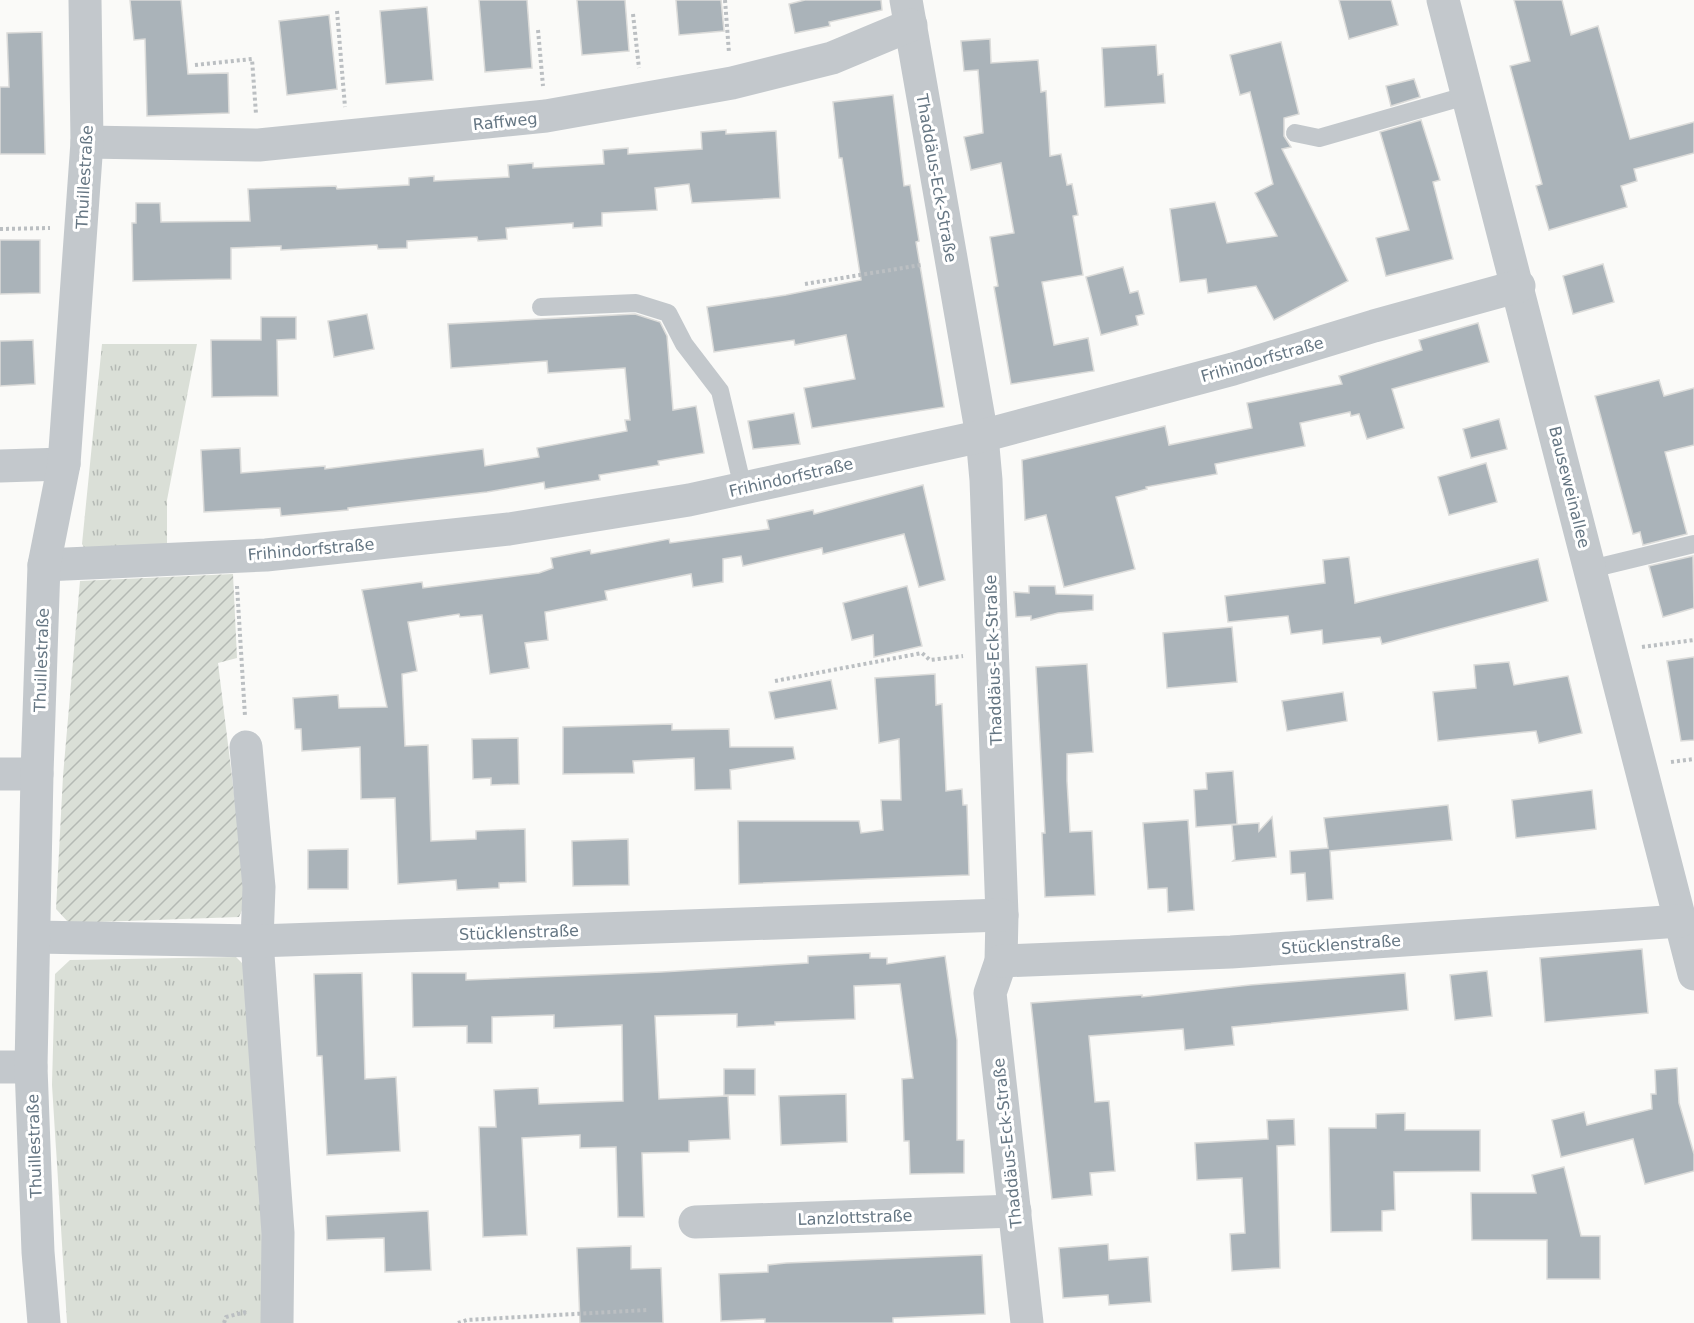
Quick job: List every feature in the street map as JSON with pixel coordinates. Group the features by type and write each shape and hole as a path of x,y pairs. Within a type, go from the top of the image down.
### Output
{"street":[{"name":"Thuillestraße","path":"44,1323 16,1067 35,937 37,774 44,565 64,464 87,142 85,0"},
{"name":"Bauseweinallee","path":"1443,0 1519,286 1694,974"},
{"name":"Raffweg","path":"87,142 259,145 348,138 546,116 732,83 832,58 908,13"},
{"name":"Thaddäus-Eck-Straße","path":"908,13 982,436 986,480 1002,915 1001,961 990,993 1026,1323"},
{"name":"Frihindorfstraße","path":"44,565 236,556 509,529 689,500 982,436 1233,369 1374,326 1519,286"},
{"path":"0,466 64,464"},
{"path":"246,747 259,888 257,941 278,1233 277,1323"},
{"path":"0,774 37,774"},
{"name":"Stücklenstraße","path":"35,937 257,941 1002,915"},
{"name":"Stücklenstraße","path":"1001,961 1231,952 1680,921"},
{"name":"Lanzlottstraße","path":"695,1222 1015,1211"}],"lane":[{"path":"1295,133 1319,138 1469,95"},
{"path":"541,307 636,303 668,313 684,344 720,391 743,488"},
{"path":"1591,569 1694,544"}],"path":[{"path":"725,0 732,83"},
{"path":"337,10 348,138"},
{"path":"633,14 642,99"},
{"path":"538,30 546,116"},
{"path":"195,65 252,59 259,145"},
{"path":"0,229 81,228"},
{"path":"805,284 951,260"},
{"path":"236,556 246,747"},
{"path":"1611,651 1694,640"},
{"path":"775,681 922,653 930,660 938,661 993,650"},
{"path":"458,1323 467,1320 648,1310"}],"green space":[{"path":"102,344 197,344 167,500 167,545 86,551 82,544"},
{"path":"233,574 237,658 218,663 247,899 239,917 69,923 56,909 63,776 80,581"},
{"path":"236,957 245,966 264,1243 264,1323 67,1323 52,1085 55,974 70,960"}],"building":[{"path":"130,0 181,0 188,74 228,73 229,113 147,116 145,39 134,40"},
{"path":"479,0 527,0 532,68 485,72"},
{"path":"577,0 625,0 629,51 582,55"},
{"path":"676,0 721,0 724,31 679,35"},
{"path":"805,0 881,0 882,10 829,22 830,26 795,33 789,4"},
{"path":"1339,0 1391,0 1398,25 1349,39"},
{"path":"1514,0 1562,0 1571,35 1598,26 1630,139 1694,122 1694,153 1634,169 1637,181 1621,186 1627,207 1549,230 1536,186 1542,184 1510,66 1530,61"},
{"path":"427,7 433,80 386,84 380,11"},
{"path":"329,15 337,89 287,95 279,21"},
{"path":"42,32 45,154 0,154 0,87 9,87 7,33"},
{"path":"990,39 991,63 1038,60 1041,92 1046,91 1050,156 1061,154 1067,185 1072,184 1078,215 1073,216 1083,275 1042,282 1054,345 1088,338 1094,371 1011,384 994,287 998,286 990,237 1014,233 1001,163 971,170 964,137 983,133 978,70 964,71 961,41"},
{"path":"1281,42 1299,114 1284,118 1284,136 1291,147 1282,149 1348,281 1274,320 1256,286 1208,293 1206,279 1180,282 1170,209 1215,202 1227,243 1277,236 1255,193 1273,184 1250,92 1240,95 1230,55"},
{"path":"1156,45 1158,75 1163,74 1165,103 1105,107 1102,48"},
{"path":"1414,79 1420,97 1391,106 1386,86"},
{"path":"893,95 904,186 910,185 919,241 916,242 944,407 812,428 804,388 855,379 846,335 795,345 794,340 714,352 707,307 786,295 861,280 842,158 839,158 833,102"},
{"path":"1421,120 1440,180 1433,182 1453,259 1386,276 1376,238 1409,230 1380,132"},
{"path":"726,130 726,134 776,131 780,198 692,203 689,184 655,188 657,210 602,213 602,226 573,228 573,223 506,228 507,239 478,241 477,237 407,241 407,248 378,249 377,245 281,250 281,246 231,248 231,279 133,281 132,223 136,223 136,203 160,203 161,222 250,221 248,189 336,186 337,189 409,185 409,178 434,176 434,181 509,177 508,165 533,163 533,168 604,164 603,150 628,148 628,154 702,149 701,132"},
{"path":"0,240 40,240 40,293 0,294"},
{"path":"1603,264 1614,302 1573,314 1563,276"},
{"path":"1123,267 1130,293 1138,291 1144,314 1136,316 1138,325 1101,335 1086,277"},
{"path":"367,314 374,349 334,357 328,321"},
{"path":"635,314 660,322 667,336 673,410 696,406 704,453 658,461 659,465 599,475 600,480 545,489 544,482 487,492 348,508 348,510 281,516 280,508 204,512 201,450 240,448 241,473 325,466 325,469 483,449 485,466 539,457 537,448 627,431 625,420 630,420 625,368 548,373 547,361 451,368 448,324"},
{"path":"261,317 296,317 296,339 277,340 278,396 212,397 211,340 261,340"},
{"path":"1478,323 1489,362 1392,389 1404,428 1367,439 1359,414 1351,416 1350,412 1300,423 1305,446 1215,464 1217,474 1146,487 1147,489 1116,497 1135,569 1064,587 1046,515 1025,520 1022,460 1165,426 1169,445 1252,428 1247,403 1342,384 1339,376 1422,350 1419,340"},
{"path":"33,340 35,384 0,386 0,341"},
{"path":"1659,380 1664,396 1694,388 1694,445 1665,452 1687,534 1643,545 1640,532 1633,534 1595,396"},
{"path":"794,413 800,444 753,449 748,421"},
{"path":"1499,419 1507,449 1471,458 1463,429"},
{"path":"1486,463 1497,502 1449,515 1438,477"},
{"path":"923,485 945,580 919,587 904,534 823,554 822,548 743,566 741,556 723,559 723,582 693,587 691,574 605,591 607,600 545,612 548,640 525,643 529,668 490,674 482,615 460,617 459,614 408,622 417,671 402,674 405,746 428,745 431,841 476,839 476,831 525,829 526,882 499,883 499,888 457,890 456,880 398,884 395,798 361,799 360,747 302,751 301,729 295,729 293,698 338,695 339,708 387,707 362,590 422,582 423,588 539,573 553,568 551,558 590,550 591,554 669,539 670,543 769,529 767,520 813,510 814,514"},
{"path":"1693,556 1694,608 1663,617 1649,566"},
{"path":"1349,557 1355,603 1538,559 1548,601 1382,644 1380,637 1323,644 1322,630 1291,634 1288,616 1228,622 1225,596 1325,583 1323,560"},
{"path":"907,586 922,646 874,657 873,635 852,640 843,603"},
{"path":"1029,586 1055,586 1056,594 1093,595 1093,610 1058,613 1031,620 1031,616 1016,617 1014,592 1029,593"},
{"path":"1232,627 1237,682 1167,688 1163,633"},
{"path":"1694,657 1694,740 1681,741 1667,661"},
{"path":"1509,662 1514,685 1568,676 1582,733 1539,743 1536,731 1438,741 1433,692 1476,688 1474,665"},
{"path":"1087,664 1093,752 1067,754 1067,781 1070,832 1092,831 1095,895 1045,897 1042,833 1045,833 1036,667"},
{"path":"935,674 936,705 942,704 946,791 962,789 963,805 967,805 969,875 739,884 738,821 859,821 861,833 883,830 881,800 901,800 899,739 879,743 875,678"},
{"path":"831,680 837,709 775,719 769,692"},
{"path":"1343,692 1347,721 1287,731 1282,701"},
{"path":"672,724 672,730 729,729 730,747 793,747 795,759 730,770 731,789 695,790 694,758 633,761 634,773 563,774 563,727"},
{"path":"518,738 519,784 491,785 491,778 473,779 472,739"},
{"path":"1233,771 1237,824 1196,827 1194,790 1207,789 1206,773"},
{"path":"1592,790 1596,829 1516,838 1512,800"},
{"path":"1448,805 1452,840 1330,851 1333,899 1307,901 1305,873 1291,874 1290,851 1328,848 1324,818"},
{"path":"1272,817 1276,857 1233,861 1235,859 1232,825 1259,823 1259,831"},
{"path":"1188,820 1194,910 1168,912 1167,888 1148,889 1143,823"},
{"path":"628,839 629,885 573,886 572,841"},
{"path":"348,849 348,889 308,889 308,850"},
{"path":"1642,949 1648,1013 1545,1022 1540,958"},
{"path":"870,953 870,958 887,958 887,964 945,956 957,1040 957,1140 964,1140 964,1173 910,1174 909,1141 904,1141 902,1079 913,1078 900,984 854,986 855,1019 775,1022 775,1025 737,1027 737,1014 655,1016 659,1099 728,1096 730,1139 689,1141 689,1152 642,1153 644,1217 618,1217 616,1147 580,1148 580,1135 522,1138 527,1235 483,1237 479,1127 496,1127 494,1090 538,1088 539,1104 623,1101 622,1025 554,1028 554,1015 492,1017 492,1043 467,1043 467,1026 413,1027 412,973 466,973 466,980 662,972 808,963 808,956"},
{"path":"1487,971 1492,1016 1455,1020 1450,975"},
{"path":"362,973 365,1079 396,1077 400,1151 327,1155 322,1056 317,1056 314,974"},
{"path":"1405,973 1408,1010 1232,1027 1234,1045 1185,1050 1183,1029 1089,1036 1095,1102 1109,1101 1115,1171 1090,1173 1092,1195 1052,1199 1031,1003 1142,995 1142,997 1250,985"},
{"path":"1677,1068 1679,1103 1694,1154 1694,1171 1645,1184 1633,1139 1561,1157 1552,1120 1584,1112 1587,1125 1652,1109 1651,1094 1656,1094 1655,1070"},
{"path":"724,1069 755,1069 755,1095 724,1095"},
{"path":"846,1094 847,1142 781,1145 779,1096"},
{"path":"1405,1113 1405,1130 1480,1130 1480,1171 1394,1172 1395,1210 1382,1211 1382,1231 1331,1232 1329,1128 1376,1128 1376,1114"},
{"path":"1294,1119 1295,1145 1277,1146 1280,1268 1232,1271 1230,1234 1245,1233 1242,1178 1197,1180 1195,1143 1268,1139 1267,1120"},
{"path":"1564,1167 1581,1236 1600,1236 1600,1279 1547,1279 1547,1240 1472,1240 1471,1193 1536,1193 1532,1175"},
{"path":"428,1211 431,1270 385,1272 384,1238 327,1240 326,1216"},
{"path":"1108,1244 1109,1260 1148,1257 1151,1302 1109,1305 1108,1295 1063,1298 1059,1248"},
{"path":"631,1246 631,1269 661,1268 663,1323 580,1323 577,1248"},
{"path":"982,1255 985,1314 893,1318 893,1323 765,1323 765,1319 721,1321 719,1274 768,1272 768,1265 786,1263"}]}
